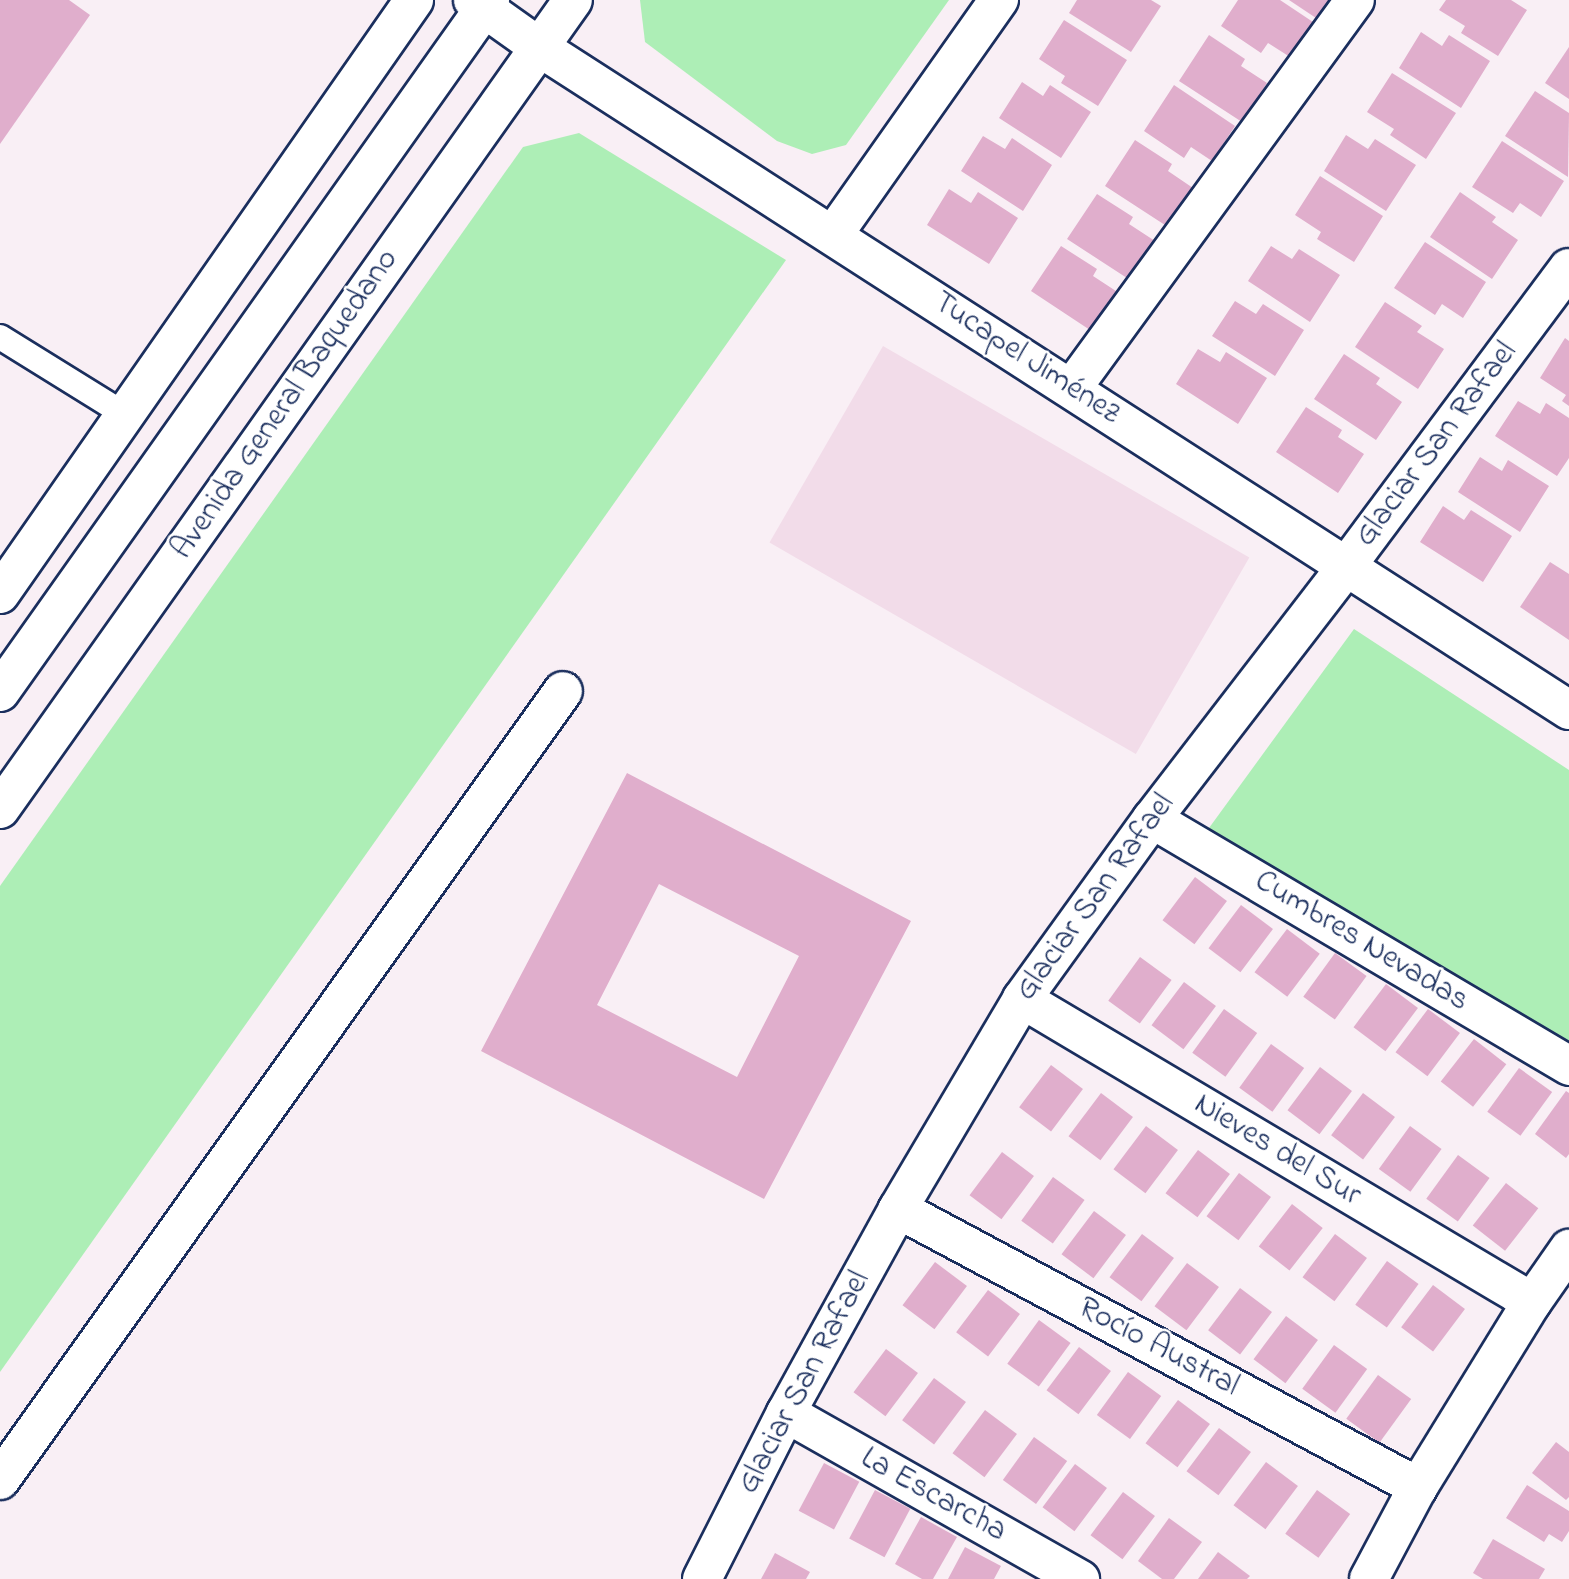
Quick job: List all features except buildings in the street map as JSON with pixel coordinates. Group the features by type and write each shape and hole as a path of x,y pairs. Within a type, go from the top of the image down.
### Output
{"street":[{"path":"0,594 414,0"},
{"name":"Avenida General Baquedano","path":"0,810 573,0"},
{"path":"833,235 999,0"},
{"path":"1072,388 1355,0"},
{"path":"0,692 474,2"},
{"name":"Tucapel Jiménez","path":"474,2 539,47 1072,388 1345,568 1568,706"},
{"name":"Glaciar San Rafael","path":"702,1579 786,1413 898,1209 1021,999 1152,819 1345,568 1569,268"},
{"path":"0,1480 563,691"},
{"name":"Cumbres Nevadas","path":"1152,819 1569,1066"},
{"name":"Nieves del Sur","path":"1021,999 1532,1302"},
{"name":"Rocío Austral","path":"898,1209 1418,1487"},
{"path":"1369,1579 1418,1487 1532,1302 1569,1249"},
{"name":"La Escarcha","path":"786,1413 1080,1579"}],"lane":[{"path":"0,337 126,415"}],"shaded area":[{"path":"883,346 1249,558 1136,754 770,543"}],"green space":[{"path":"640,0 949,0 846,145 812,154 777,141 645,42"},
{"path":"579,133 786,260 0,1372 0,886 523,147"},
{"path":"1354,629 1569,770 1569,1045 1209,828"}]}
